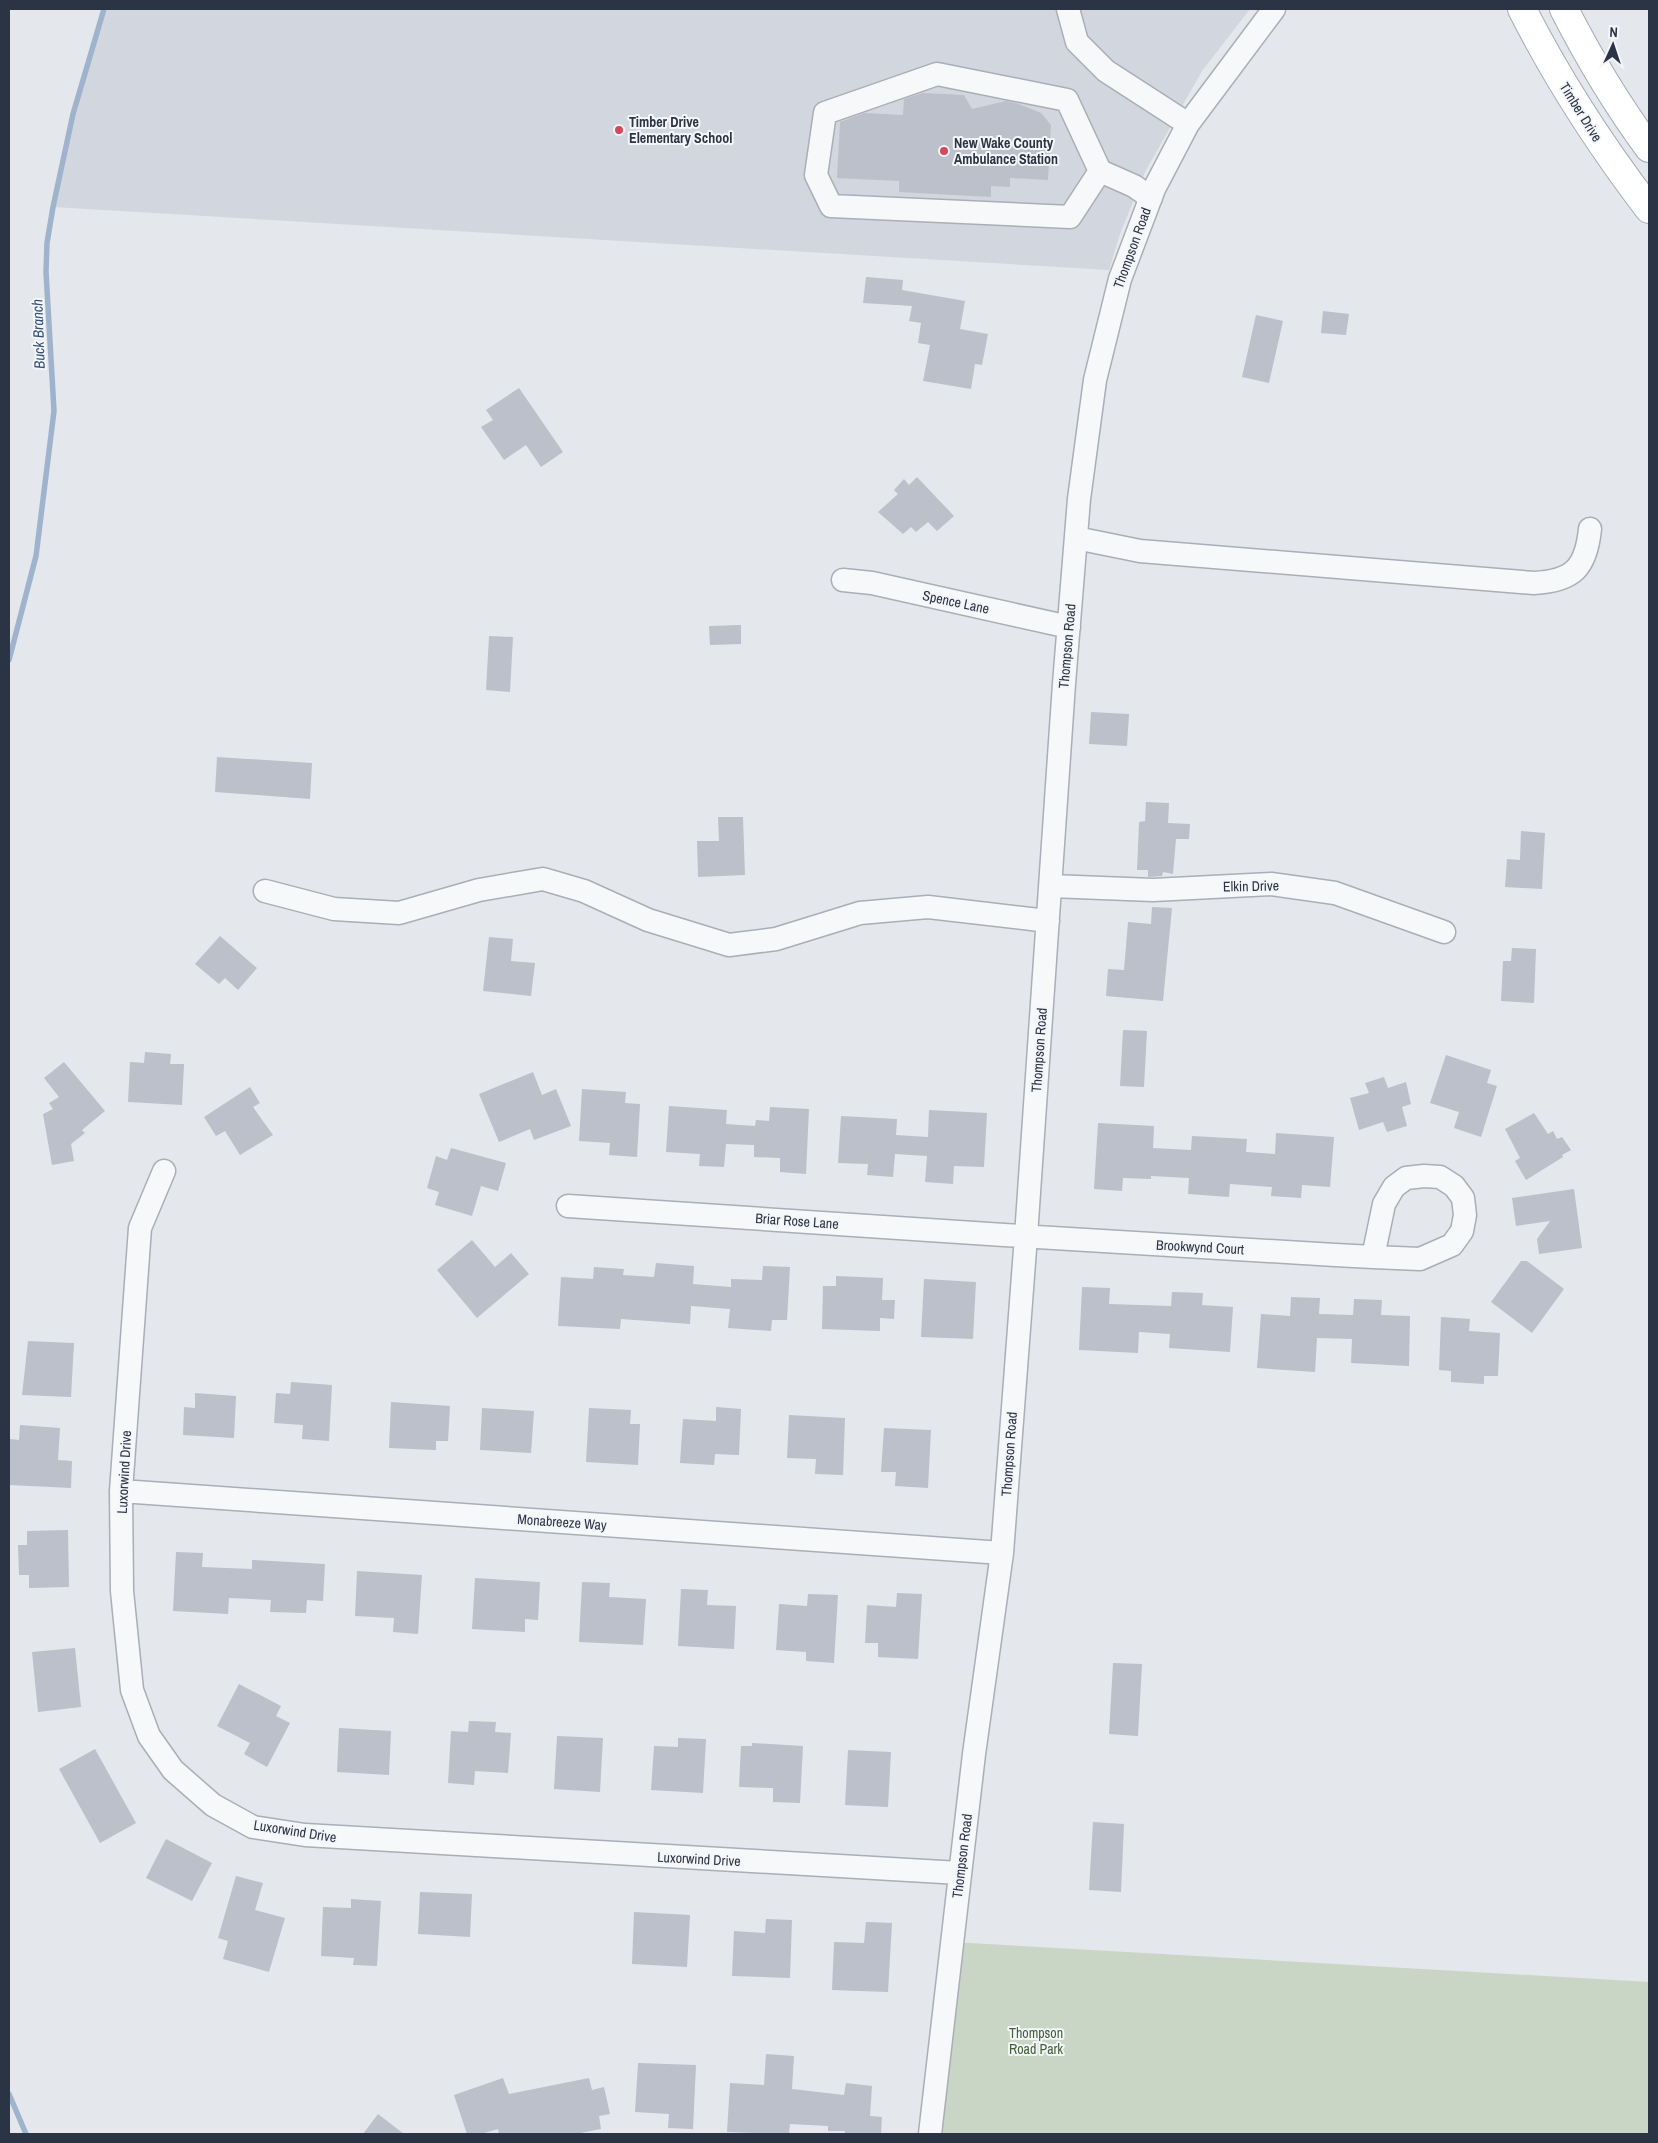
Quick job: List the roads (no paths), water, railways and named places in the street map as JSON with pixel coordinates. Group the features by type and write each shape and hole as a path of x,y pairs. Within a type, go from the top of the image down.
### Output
{"main road":[{"name":"Timber Drive","path":"1522,9 1544,50 1606,153 1649,210"},
{"path":"1564,9 1637,132 1649,148"}],"street":[{"path":"1068,9 1077,42 1106,71 1188,124"},
{"name":"Thompson Road","path":"930,2134 960,1873 1002,1553 1076,538 1095,380 1120,279 1151,198 1188,124 1274,9"},
{"path":"1100,171 1070,217 831,206 816,175 825,113 937,74 1067,100 1100,171 1134,186 1151,198"},
{"path":"1076,538 1140,551 1534,583 1560,580 1574,573 1584,558 1590,529"},
{"name":"Spence Lane","path":"843,580 872,583 1069,627"},
{"path":"265,891 334,909 400,913 479,890 543,879 584,891 648,920 730,946 776,938 860,913 928,907 1048,921"},
{"name":"Elkin Drive","path":"1051,886 1154,890 1270,884 1335,893 1444,932"},
{"name":"Luxorwind Drive","path":"164,1171 140,1228 122,1491 122,1591 132,1690 149,1736 173,1770 213,1805 254,1827 305,1835 960,1873"},
{"name":"Brookwynd Court","path":"1026,1236 1420,1259 1452,1245 1462,1231 1465,1214 1463,1198 1454,1186 1440,1177 1406,1178 1394,1187 1384,1204 1373,1256"},
{"name":"Briar Rose Lane","path":"568,1206 1026,1236"},
{"name":"Monabreeze Way","path":"122,1491 1002,1553"}],"waterway":[{"name":"Buck Branch","path":"9,660 36,556 54,411 46,272 47,243 73,114 104,9"},
{"name":"Buck Branch","path":"9,2094 26,2134"}],"place":[{"name":"Timber Drive Elementary School","path":"619,130"},
{"name":"New Wake County Ambulance Station","path":"944,151"}],"park label":[{"name":"Thompson Road Park","path":"1036,2042"}]}
